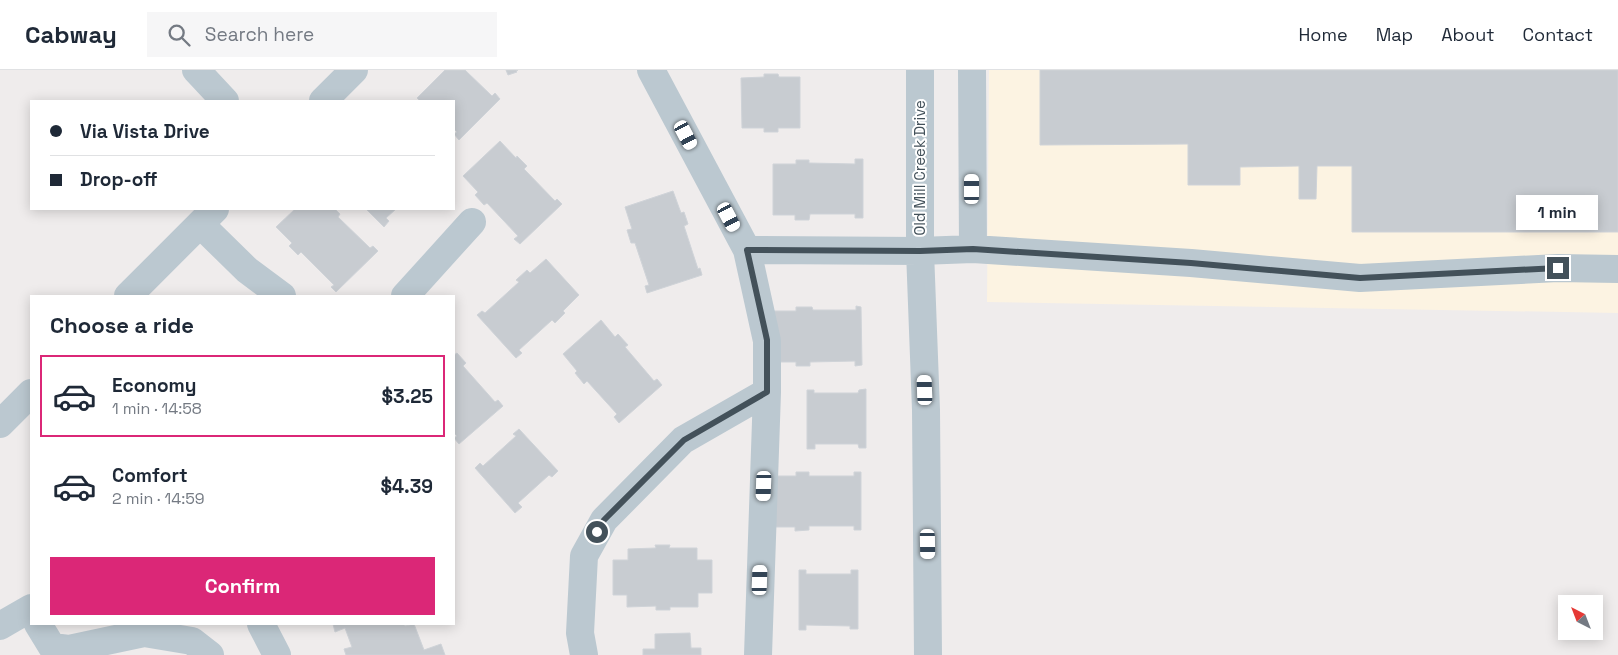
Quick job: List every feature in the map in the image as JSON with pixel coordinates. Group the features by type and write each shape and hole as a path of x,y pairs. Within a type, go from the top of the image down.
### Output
{"street":[{"path":"196,70 224,100"},
{"path":"324,100 354,70"},
{"path":"651,70 747,250 767,340 758,655"},
{"name":"Old Mill Creek Drive","path":"920,70 920,251 926,410 928,655"},
{"path":"972,70 973,249"},
{"path":"129,295 208,216 247,270 281,295"},
{"path":"406,295 472,222"},
{"path":"747,250 920,251 973,249 1191,263 1360,278 1558,268 1618,269"},
{"path":"584,655 580,633 584,556 604,520 684,440 767,392"},
{"path":"0,424 30,394"},
{"path":"0,626 30,609"},
{"path":"39,625 52,647 68,649 144,633 192,641 210,655"},
{"path":"262,625 278,655"}],"shaded area":[{"path":"989,70 1618,70 1618,313 987,302"}],"building":[{"path":"445,70 465,70 492,96 495,93 500,99 459,140 455,135 457,132 455,130 455,100 419,100 417,98"},
{"path":"506,70 518,70 508,75"},
{"path":"1040,70 1618,70 1618,232 1352,232 1352,166 1317,166 1316,199 1299,199 1299,166 1240,167 1240,185 1188,185 1188,144 1040,145"},
{"path":"764,74 778,74 779,77 800,77 800,128 778,128 778,132 764,132 764,128 742,128 741,78 764,77"},
{"path":"500,141 516,158 517,156 527,166 524,169 555,201 557,199 562,204 520,244 514,239 518,236 487,203 484,205 475,195 478,192 463,176"},
{"path":"855,159 863,159 863,218 855,218 855,214 810,214 809,220 795,220 795,215 773,215 773,164 796,164 796,160 809,160 809,163 855,164"},
{"path":"673,191 681,213 684,212 688,224 684,226 698,269 700,268 702,275 647,293 645,286 649,285 635,243 631,243 627,230 632,229 625,207"},
{"path":"294,210 336,210 340,214 338,217 370,248 373,246 378,251 336,292 331,287 334,285 301,252 298,255 289,246 292,243 276,227"},
{"path":"367,210 395,210 386,218 389,221 384,227"},
{"path":"546,259 579,295 563,311 565,313 555,323 552,320 519,350 522,353 516,358 477,315 482,311 485,313 519,282 516,280 527,270 530,273"},
{"path":"856,306 861,307 862,365 855,366 855,361 810,362 810,366 796,366 796,362 774,362 774,311 796,311 796,307 812,307 813,310 856,310"},
{"path":"601,320 615,337 618,334 628,345 625,347 654,381 657,379 662,385 619,423 614,417 617,414 587,381 584,384 575,373 577,371 563,354"},
{"path":"457,353 466,363 463,366 495,402 498,400 503,406 459,444 455,439 457,436 455,434 455,354"},
{"path":"866,389 866,448 859,448 858,444 815,444 815,449 807,449 807,390 814,390 814,393 858,393 859,390"},
{"path":"519,429 558,471 552,477 549,475 518,503 522,507 515,513 475,468 480,463 483,466 516,436 513,434"},
{"path":"796,472 809,472 809,476 854,476 854,472 861,472 861,530 854,530 854,526 809,526 809,530 795,531 795,527 773,527 774,476 796,476"},
{"path":"655,545 670,545 669,548 697,548 697,560 712,560 712,593 698,593 698,607 670,607 670,610 656,610 656,606 627,607 627,595 613,595 613,560 628,560 628,549 656,548"},
{"path":"799,570 806,570 806,574 851,574 851,570 858,570 858,629 850,629 850,626 806,625 806,630 799,630"},
{"path":"333,625 414,625 424,650 441,644 445,655 346,655 344,649 352,647 345,628 335,632"},
{"path":"690,633 691,648 701,648 701,655 643,655 643,649 655,649 655,634"}],"route":[{"path":"597,532 604,520 684,440 767,392 767,340 747,250 920,251 973,249 1191,263 1360,278 1558,268"}]}
